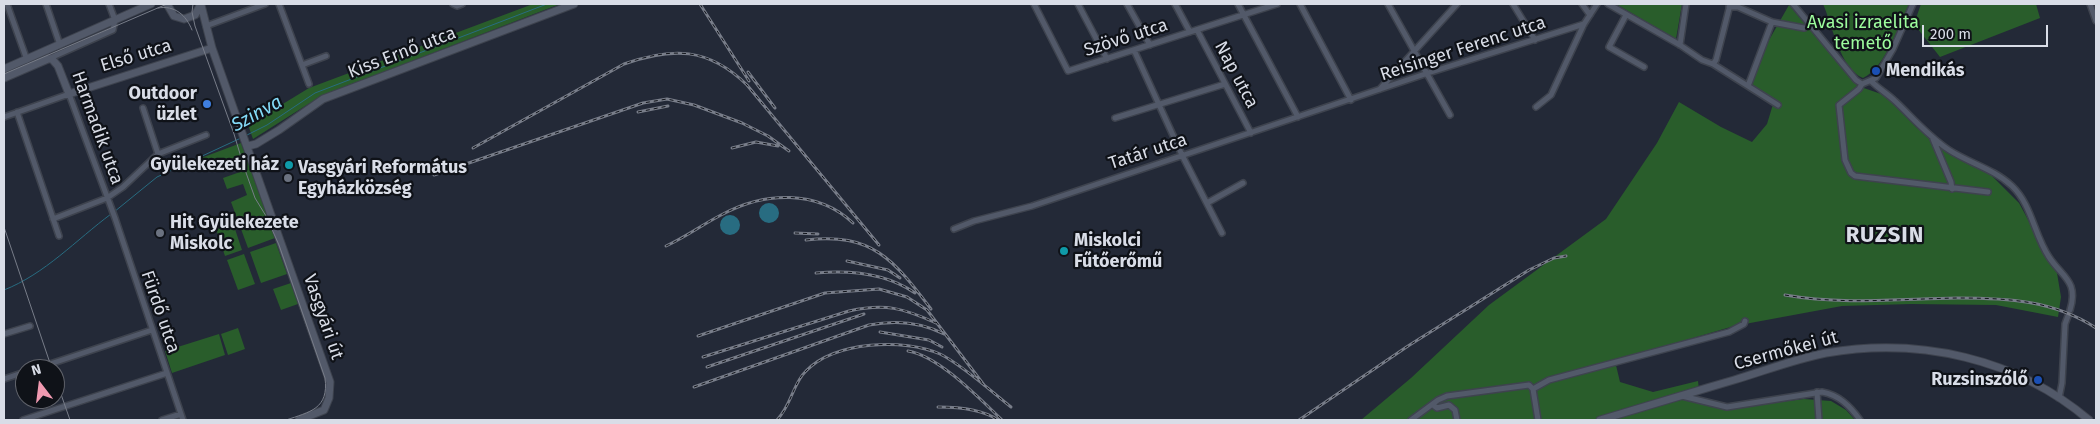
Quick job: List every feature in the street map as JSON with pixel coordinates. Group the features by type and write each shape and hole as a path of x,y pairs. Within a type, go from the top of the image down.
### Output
{"street":[{"path":"7,4 27,60"},
{"path":"46,4 58,46"},
{"path":"4,78 113,30 115,20 110,4"},
{"path":"4,69 151,4"},
{"path":"167,4 174,16 184,19 195,15 202,4"},
{"name":"Vasgyári út","path":"202,4 212,48 246,138 330,382 329,398 324,410 299,420"},
{"path":"206,26 265,4"},
{"path":"279,4 309,84"},
{"path":"453,4 457,6 462,4"},
{"name":"Kiss Ernő utca","path":"248,146 256,144 280,130 323,99 574,4"},
{"name":"Szövő utca","path":"1034,4 1068,71 1277,4"},
{"path":"1078,4 1107,59"},
{"path":"1128,4 1150,45"},
{"name":"Nap utca","path":"1175,4 1190,32"},
{"path":"1238,4 1298,117"},
{"path":"1300,4 1351,100"},
{"path":"1388,4 1450,115"},
{"path":"1379,90 1457,4"},
{"path":"1513,4 1535,40"},
{"path":"1582,4 1590,15"},
{"path":"1536,107 1551,95 1584,24 1597,4"},
{"path":"1608,4 1680,45 1702,60 1713,64 1778,105"},
{"path":"1680,45 1686,4"},
{"path":"1793,4 1856,80 1862,84"},
{"path":"1913,4 1893,49 1876,78 1862,84 1859,89 1839,105 1845,160 1851,173 1855,176 1988,192"},
{"path":"2090,4 2096,21"},
{"path":"1713,64 1716,60 1729,5 1772,22 1789,27 1804,28"},
{"path":"1626,15 1610,48 1644,67"},
{"name":"Vasgyári út","path":"184,19 200,22 209,39"},
{"path":"1748,86 1772,22"},
{"name":"Reisinger Ferenc utca","path":"1351,100 1584,24"},
{"name":"Nap utca","path":"1197,30 1251,133"},
{"name":"Harmadik utca","path":"58,46 52,58 69,94 115,218"},
{"name":"Első utca","path":"69,94 212,48"},
{"path":"1134,50 1182,155 1222,233"},
{"path":"302,65 326,56"},
{"path":"1871,81 1895,101 1933,139 1951,152 1999,176 2019,195 2049,258 2065,274 2072,293 2065,331 2062,383 2059,398"},
{"path":"1114,118 1225,84"},
{"path":"4,117 69,94"},
{"name":"Tatár utca","path":"954,229 974,221 1032,206 1351,100"},
{"path":"143,108 158,154"},
{"path":"17,112 58,236"},
{"path":"53,219 107,198 123,187 158,154 206,135"},
{"path":"1933,139 1951,182 1952,189"},
{"path":"1207,203 1243,183"},
{"name":"Fürdő utca","path":"115,218 183,420"},
{"path":"1533,389 1535,386 1549,380 1730,332 1741,328 1745,321"},
{"path":"4,334 30,326"},
{"path":"65,359 152,330"},
{"name":"Csermőkei út","path":"1600,420 1823,354 1891,347 1932,350 1981,362 2020,376 2078,408 2089,420"},
{"path":"23,420 167,373"},
{"path":"1410,420 1438,400 1454,395 1529,385 1533,389 1538,420"},
{"path":"1817,392 1819,420"},
{"path":"1681,396 1727,407 1817,392 1831,393 1837,396 1860,420"},
{"path":"1433,405 1437,408 1449,405 1455,410 1457,420"},
{"path":"162,420 181,414"}],"green space":[{"path":"533,4 560,4 321,96 253,139 247,122 268,113 309,88"},
{"path":"1616,4 1682,4 1676,39"},
{"name":"Avasi izraelita temető","path":"1823,4 1909,4 1885,56 1871,73 1863,78 1855,73 1843,56"},
{"path":"1921,4 2036,4 2040,18 1940,57 1914,24"},
{"path":"1789,5 1858,86 1884,95 1916,127 1950,153 1984,168 2019,203 2057,273 2061,297 2058,317 1996,305 1911,304 1842,306 1734,326 1615,361 1620,382 1653,392 1698,381 1699,390 1683,395 1737,407 1804,399 1831,401 1846,410 1855,420 1361,420 1411,378 1489,305 1606,219 1657,143 1679,102 1721,127 1752,142 1767,124 1774,101 1745,82"},
{"path":"241,143 275,238 248,248 231,202 247,195 243,184 227,189 223,178 240,172 236,159 219,165 217,160 196,168 193,161"},
{"path":"231,217 242,250 225,256 214,223"},
{"path":"276,243 287,274 261,283 250,252"},
{"path":"244,254 255,284 238,290 227,260"},
{"path":"291,283 298,304 281,310 273,289"},
{"path":"238,328 245,349 228,355 221,334"},
{"path":"219,334 225,355 172,373 165,351"}],"water":[{"path":"769,203 776,206 779,213 776,220 769,223 762,220 759,213 762,206"},
{"path":"730,215 737,218 740,225 737,232 730,235 723,232 720,225 723,218"}],"waterway":[{"name":"Szinva","path":"245,136 267,125 315,93 547,4"},
{"name":"Szinva","path":"114,212 157,177 241,138"},
{"name":"Szinva","path":"4,290 47,266 111,214"}],"tram line":[{"path":"4,74 167,4"},
{"path":"193,4 192,12 195,26 244,167 255,198 266,216 279,245 325,378 324,397 321,403 310,411 286,420"},
{"path":"158,8 170,8 179,12 187,20 192,30"},
{"path":"4,227 49,359"},
{"path":"65,406 70,420"}],"railway":[{"path":"700,4 749,81"},
{"path":"473,148 624,64 641,58 674,53 704,57 732,72 747,85 879,245"},
{"path":"748,72 775,108"},
{"path":"434,175 643,103 667,99 694,105 742,123 768,136 789,151"},
{"path":"638,112 668,106"},
{"path":"732,148 756,142 778,146"},
{"path":"666,246 739,207 773,198 807,199 839,212 853,223"},
{"path":"795,233 818,234"},
{"path":"806,240 829,239 865,245 893,264 931,309"},
{"path":"1299,420 1408,346 1529,270 1554,258 1566,256"},
{"path":"847,261 888,270 900,278"},
{"path":"816,273 842,272 867,274 892,281 915,293"},
{"path":"698,336 825,293 879,289 907,297 927,310 984,385"},
{"path":"1785,295 1849,301 1957,298 2012,300 2046,306 2080,319 2096,328"},
{"path":"703,357 849,311 873,307 894,308 936,323"},
{"path":"707,367 864,314"},
{"path":"694,387 869,325 898,322 908,323 944,334"},
{"path":"880,332 929,340 942,347"},
{"path":"777,420 786,407 798,381 806,371 834,353 870,345 908,346 940,354 967,371 1011,407"},
{"path":"908,351 933,361 946,369 1002,420"},
{"path":"938,407 977,411 998,420"}],"place":[{"name":"Mendikás","path":"1876,71"},
{"name":"Outdoor üzlet","path":"207,104"},
{"name":"Gyülekezeti ház","path":"289,165"},
{"name":"Vasgyári Református Egyházközség","path":"288,178"},
{"name":"Hit Gyülekezete Miskolc","path":"160,233"},
{"name":"Miskolci Fűtőerőmű","path":"1064,251"},
{"name":"Ruzsinszőlő","path":"2038,380"}],"district":[{"name":"RUZSIN","path":"1885,236"}]}
